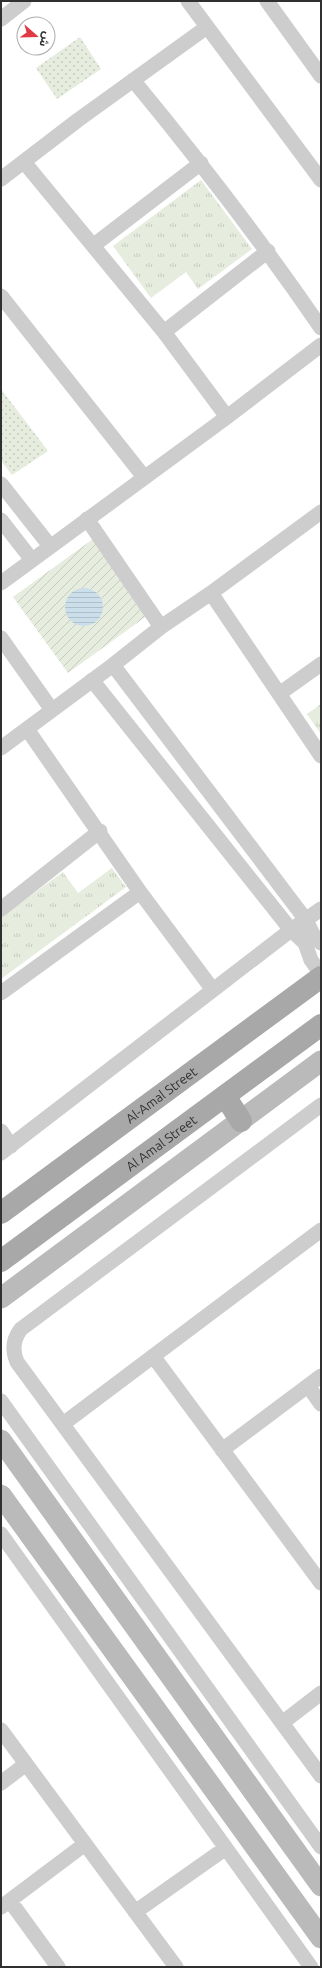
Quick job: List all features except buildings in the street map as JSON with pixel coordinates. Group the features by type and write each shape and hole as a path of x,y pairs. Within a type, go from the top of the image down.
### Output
{"main road":[{"name":"Al-Amal Street","path":"1,1213 318,970"},
{"name":"Al Amal Street","path":"1,1261 321,1025"},
{"path":"1,1298 321,1061"},
{"path":"225,1096 241,1121"},
{"path":"1,1440 321,1886"},
{"path":"1,1495 321,1938"}],"street":[{"path":"1,19 24,1"},
{"path":"188,1 321,180"},
{"path":"267,1 321,76"},
{"path":"1,179 133,80 207,27"},
{"path":"133,80 201,163 268,251 321,328"},
{"path":"24,162 94,245 164,332 227,416"},
{"path":"94,245 201,163"},
{"path":"164,332 268,251"},
{"path":"1,296 144,477"},
{"path":"1,583 321,345"},
{"path":"1,484 50,546"},
{"path":"1,748 113,665 161,627 211,593 321,512"},
{"path":"87,519 161,627"},
{"path":"1,520 32,560"},
{"path":"211,593 321,755"},
{"path":"1,638 52,710"},
{"path":"279,694 321,664"},
{"path":"113,665 306,920 314,936 321,943"},
{"path":"92,680 291,930 305,943 318,970"},
{"path":"27,729 100,831 140,892 213,990"},
{"path":"1,909 100,831"},
{"path":"1,993 140,892"},
{"path":"1,1132 6,1149 291,930 321,909"},
{"path":"306,920 321,933"},
{"path":"321,1105 21,1329 15,1339 15,1357 321,1776"},
{"path":"63,1424 321,1230"},
{"path":"153,1356 321,1583"},
{"path":"222,1450 321,1376"},
{"path":"308,1386 321,1404"},
{"path":"1,1401 321,1847"},
{"path":"1,1534 311,1967"},
{"path":"282,1723 321,1693"},
{"path":"1,1730 176,1967"},
{"path":"1,1783 26,1764"},
{"path":"58,1967 5,1904 85,1844"},
{"path":"135,1912 226,1848"}],"green space":[{"path":"80,37 101,69 57,99 36,68 53,56 56,56 56,54"},
{"path":"201,180 252,249 198,289 186,272 151,298 113,246"},
{"path":"1,389 48,451 12,475 1,461"},
{"path":"93,539 148,615 68,673 13,597"},
{"path":"321,704 321,734 307,714"},
{"path":"112,868 126,887 1,979 1,917 63,872 78,893"}],"water":[{"path":"80,588 88,588 98,593 102,600 102,614 98,621 88,626 80,626 70,621 68,618 65,611 65,603 70,593 73,591"}]}
